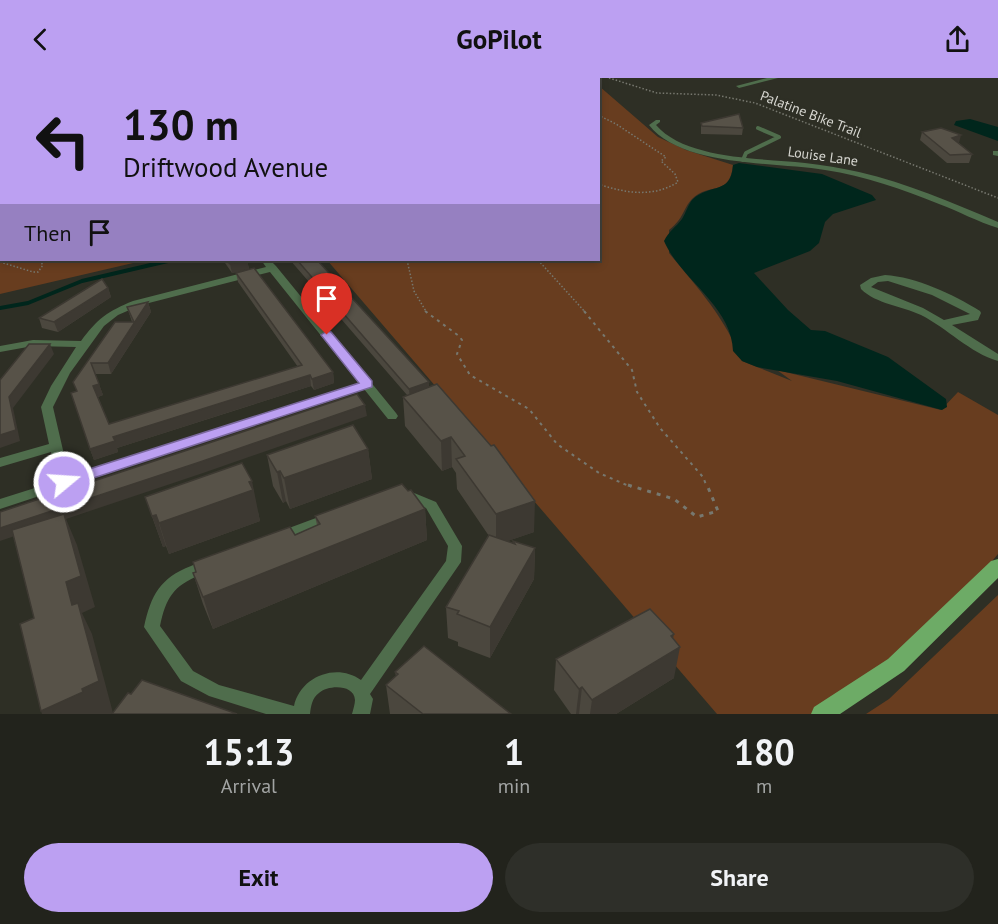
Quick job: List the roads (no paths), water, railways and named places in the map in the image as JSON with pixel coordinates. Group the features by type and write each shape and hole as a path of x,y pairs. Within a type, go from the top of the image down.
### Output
{"main road":[{"path":"822,714 897,665 998,566"}],"street":[{"path":"739,86 775,78"},
{"name":"Louise Lane","path":"658,121 652,125 657,132 701,152 744,160 841,170 890,183 998,225"},
{"path":"64,482 47,407 84,344 101,323 121,309 269,264 392,416"},
{"path":"943,322 974,318 976,313 965,306 892,279 876,279 865,285 866,289 878,296 894,300 943,322 998,358"},
{"path":"0,349 33,343 84,344"},
{"path":"0,504 367,384"},
{"path":"0,463 55,446"},
{"path":"362,692 453,562 455,546 431,505 401,493 385,496"},
{"path":"266,542 342,513"},
{"path":"223,559 180,576 157,601 152,627 187,676 215,691 293,714"},
{"path":"301,714 304,698 310,690 329,680 349,681 362,692 364,701 361,714"}],"lane":[{"path":"744,160 746,153 779,137 758,128"}],"water":[{"path":"970,119 998,127 998,141 954,125 956,121"},
{"path":"739,163 822,174 872,195 876,200 833,214 825,222 819,243 810,251 754,273 788,310 811,330 825,331 888,357 946,399 947,407 942,410 837,381 757,367 742,361 733,351 724,320 715,306 681,268 664,241 682,219 693,199 724,185 728,181 733,165"}],"waterway":[{"path":"0,308 28,303 82,281 168,261"}]}
